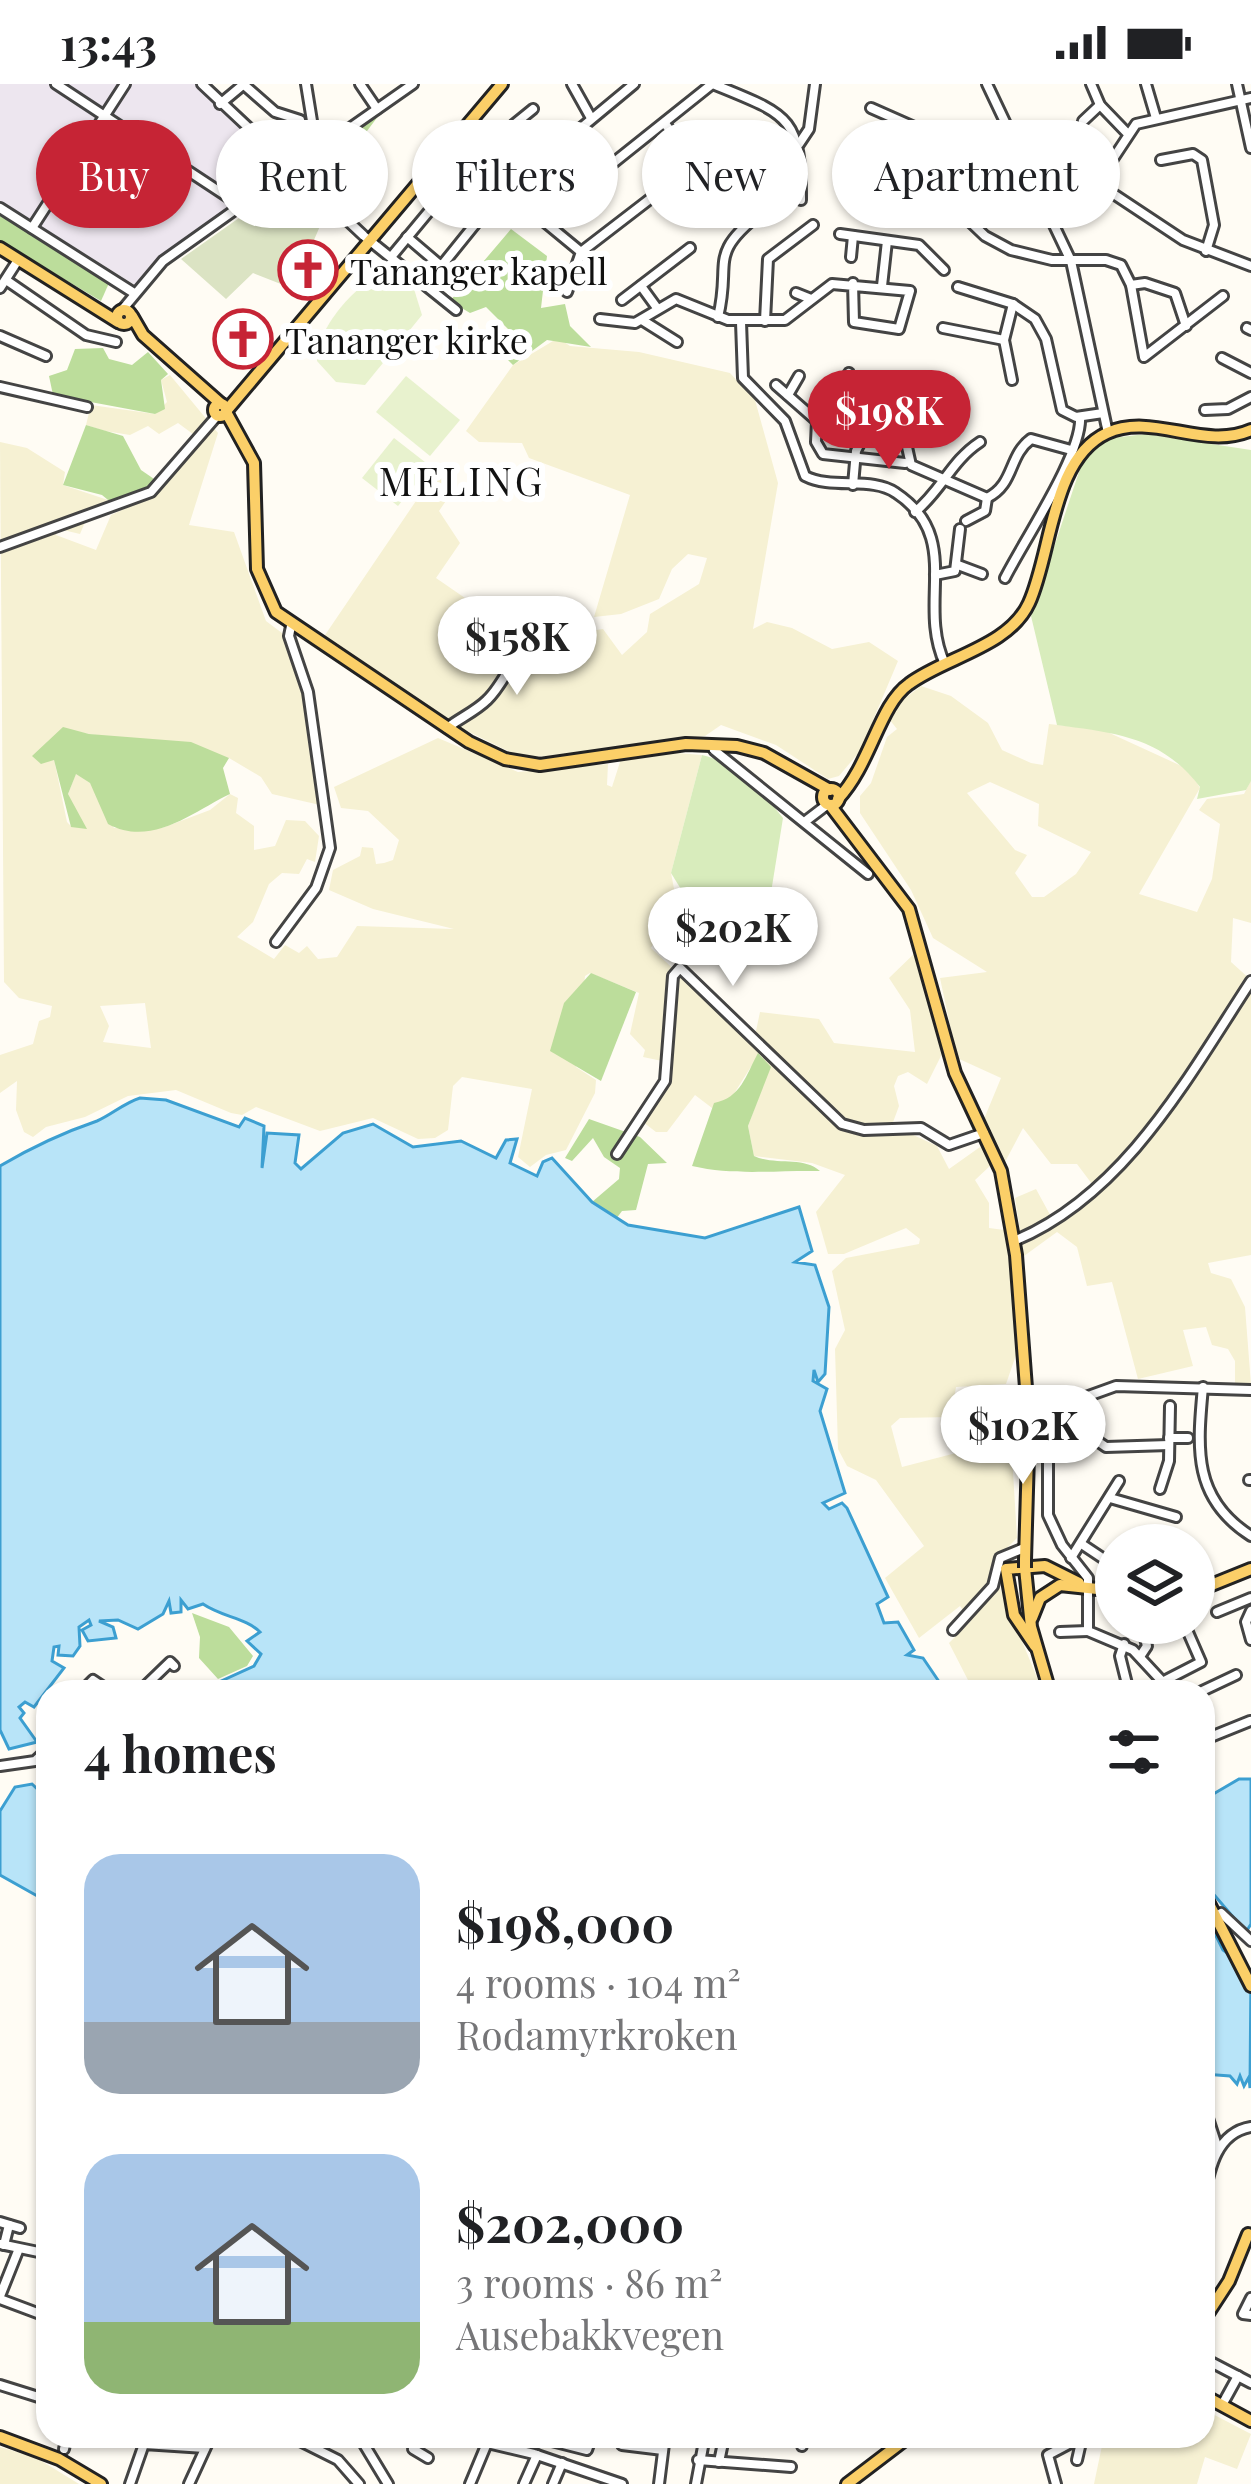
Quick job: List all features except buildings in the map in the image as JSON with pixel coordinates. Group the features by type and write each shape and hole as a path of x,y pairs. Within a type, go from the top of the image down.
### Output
{"main road":[{"path":"221,410 502,84"},
{"path":"0,248 83,300 124,316 221,410 245,452 255,502 260,580 276,612 291,626 492,754 529,765 705,744 751,749 790,766 831,798 912,916 955,1072 1005,1185 1029,1411 1025,1558 1031,1627 1046,1680"},
{"path":"831,798 862,770 892,700 1006,631 1024,613 1074,465 1108,433 1143,427 1220,438 1251,430"},
{"path":"1021,1366 1008,1413 1024,1466"},
{"path":"1008,1413 1029,1411"},
{"path":"1008,1413 1029,1411"},
{"path":"1035,1646 1014,1615 1004,1573 1014,1566 1057,1569 1095,1586"},
{"path":"1057,1569 1049,1577 1058,1586"},
{"path":"1215,1584 1251,1569"},
{"path":"1031,1627 1038,1602 1058,1586 1084,1584"},
{"path":"1215,1912 1251,1986"},
{"path":"1215,2299 1249,2235"},
{"path":"1215,2402 1251,2421"},
{"path":"0,2437 39,2450 101,2484"},
{"path":"847,2484 893,2449"}],"street":[{"path":"56,84 216,189"},
{"path":"32,228 124,84"},
{"path":"202,84 237,120"},
{"path":"220,104 243,84 275,112 300,120"},
{"path":"306,84 312,120"},
{"path":"360,84 377,109"},
{"path":"361,120 412,84"},
{"path":"572,84 591,118"},
{"path":"589,120 634,84"},
{"path":"808,130 815,84"},
{"path":"987,84 1005,120"},
{"path":"1091,84 1100,105 1126,132"},
{"path":"1146,84 1156,118"},
{"path":"1238,84 1246,99 1251,148"},
{"path":"672,120 717,85 777,113 782,120"},
{"path":"1120,143 1126,132 1156,118 1246,99"},
{"path":"1084,120 1100,105"},
{"path":"871,108 898,120"},
{"path":"521,120 533,110"},
{"path":"618,162 642,143"},
{"path":"1161,160 1193,154 1202,160 1214,225 1206,251"},
{"path":"1120,199 1206,251 1251,266"},
{"path":"567,292 581,252 642,205"},
{"path":"0,208 134,293"},
{"path":"124,316 134,293 163,260 216,222"},
{"path":"765,321 768,259 813,225"},
{"path":"355,228 456,310"},
{"path":"391,257 414,228"},
{"path":"425,285 473,228"},
{"path":"553,228 581,252"},
{"path":"718,317 721,259 744,228"},
{"path":"980,228 998,245 1071,261 1115,262 1131,285 1144,357 1223,296"},
{"path":"1056,228 1071,261 1108,433"},
{"path":"840,234 923,246 944,270"},
{"path":"851,257 853,236"},
{"path":"407,237 441,266"},
{"path":"882,286 887,241"},
{"path":"622,300 690,248"},
{"path":"18,260 3,284 86,335 116,342"},
{"path":"642,320 657,308 680,300 741,322 792,318 824,287 853,283 910,291 898,329 853,321 853,283"},
{"path":"1131,285 1145,283 1175,293 1186,326"},
{"path":"641,286 657,308"},
{"path":"958,287 1028,313 1043,333 1060,406 1080,417 1102,413"},
{"path":"796,293 811,299"},
{"path":"1012,380 1004,340 1013,304"},
{"path":"600,319 642,320 677,342"},
{"path":"741,322 743,378 785,421 801,472 814,481 892,489 935,538 932,633 945,664"},
{"path":"944,328 1004,340"},
{"path":"0,336 46,356"},
{"path":"1222,358 1251,373"},
{"path":"849,373 818,421 816,442 823,454 905,463"},
{"path":"788,395 799,376"},
{"path":"776,385 818,421"},
{"path":"0,388 87,407"},
{"path":"853,485 854,457 886,392"},
{"path":"1204,410 1228,410 1251,397"},
{"path":"0,547 151,492 221,410"},
{"path":"1005,578 1045,517 1079,436 1080,417"},
{"path":"916,427 908,461 987,498"},
{"path":"982,574 958,565 953,552 963,525 985,511 987,498 1006,486 1020,448 1030,439 1071,450"},
{"path":"915,512 940,491 956,458 980,442"},
{"path":"935,574 950,573 958,565"},
{"path":"275,942 316,889 330,848 308,692 289,636 291,626"},
{"path":"447,728 492,696 535,634 549,627 568,628"},
{"path":"713,750 810,818 868,874"},
{"path":"810,818 831,798"},
{"path":"617,1154 665,1081 673,976 680,968 842,1124 864,1130 921,1128 949,1144 984,1133"},
{"path":"1014,1241 1053,1220 1117,1172 1251,981"},
{"path":"1029,1411 1116,1386 1251,1390"},
{"path":"1201,1387 1200,1451 1213,1503 1251,1536"},
{"path":"1076,1400 1076,1423 1050,1445 1045,1477 1048,1515 1071,1558 1087,1575 1088,1631"},
{"path":"1160,1489 1170,1406"},
{"path":"1076,1423 1106,1447 1187,1438"},
{"path":"1071,1558 1119,1481"},
{"path":"1110,1498 1152,1516 1176,1517"},
{"path":"1083,1545 1095,1553"},
{"path":"953,1630 993,1586 1000,1558 1025,1558"},
{"path":"1217,1612 1251,1598"},
{"path":"1251,1610 1246,1622 1251,1640"},
{"path":"1060,1632 1095,1634"},
{"path":"1126,1680 1120,1656 1124,1644 1163,1680"},
{"path":"1141,1655 1146,1644"},
{"path":"1166,1680 1201,1662 1194,1644"},
{"path":"151,1680 170,1662 174,1666"},
{"path":"1215,1681 1236,1675"},
{"path":"1215,1735 1250,1720"},
{"path":"0,1766 36,1760"},
{"path":"1221,1912 1251,1940"},
{"path":"1215,2155 1237,2131 1251,2127"},
{"path":"1215,2140 1218,2149"},
{"path":"10,2225 2,2245 36,2253"},
{"path":"18,2252 0,2298 36,2312"},
{"path":"1251,2298 1243,2314 1251,2314"},
{"path":"1215,2364 1251,2383"},
{"path":"1222,2406 1238,2376"},
{"path":"0,2385 36,2396"},
{"path":"130,2484 142,2448"},
{"path":"192,2483 205,2449 193,2448"},
{"path":"313,2448 352,2470 359,2484"},
{"path":"366,2448 388,2484"},
{"path":"414,2448 428,2459"},
{"path":"470,2484 486,2448"},
{"path":"517,2448 622,2484"},
{"path":"524,2484 535,2448"},
{"path":"647,2448 663,2450 659,2484"},
{"path":"695,2484 702,2448"},
{"path":"719,2462 722,2448"},
{"path":"1056,2484 1048,2455 1061,2448"},
{"path":"1078,2460 1080,2448"},
{"path":"698,2460 791,2467"},
{"path":"555,2483 562,2463"}],"shaded area":[{"path":"0,84 196,84 219,110 234,109 246,120 216,120 216,219 154,264 135,285 43,228 192,228 192,120 36,120 36,223 0,201"},
{"path":"558,338 570,346 639,352 730,373 755,400 778,483 753,629 767,622 792,628 832,649 869,642 898,661 860,751 839,776 828,779 776,745 721,725 705,736 556,757 518,756 457,726 323,638 439,467 452,492 439,511 460,543 436,578 494,618 488,629 513,649 513,658 546,669 553,666 569,634 603,629 622,655 647,632 650,614 699,584 707,558 688,554 672,569 659,599 621,614 594,617 630,495 529,458 522,443 479,442 466,431 513,365"},
{"path":"170,375 218,433 189,525 234,532 266,621 286,636 304,686 320,805 272,794 261,777 229,758 72,731 54,759 67,822 72,827 68,794 76,773 90,783 114,828 162,828 210,810 230,794 238,798 236,813 254,826 254,850 275,846 286,820 305,821 319,836 315,862 307,859 299,874 282,873 269,884 253,922 237,937 274,959 285,945 299,953 307,946 318,959 337,957 357,926 454,929 373,909 329,890 333,870 360,856 362,847 373,848 376,864 384,863 393,860 399,840 368,811 341,808 334,787 438,738 518,772 608,764 607,785 612,787 621,759 665,752 702,755 671,873 676,899 651,948 740,1031 748,1037 756,1031 760,1012 819,1019 834,1043 915,1052 910,1010 889,978 919,949 943,1052 927,1084 908,1072 898,1076 894,1086 899,1106 892,1125 937,1146 949,1169 980,1147 986,1151 991,1165 975,1180 989,1203 989,1228 1004,1230 1012,1260 1017,1352 1006,1384 956,1387 951,1417 900,1418 891,1426 902,1467 960,1452 966,1423 994,1426 1011,1439 1017,1538 998,1557 992,1582 1000,1588 1038,1680 968,1680 949,1643 971,1621 960,1606 919,1638 885,1578 924,1546 876,1480 847,1466 838,1449 835,1349 845,1330 832,1271 846,1258 919,1244 920,1239 906,1228 844,1254 828,1254 816,1212 845,1175 812,1163 754,1156 748,1126 770,1067 759,1054 730,1100 712,1108 695,1095 667,1132 656,1132 643,1122 665,1088 667,1062 643,1057 645,1050 630,1034 639,993 590,973 585,976 576,1067 596,1080 595,1093 566,1150 546,1155 530,1167 518,1157 532,1089 462,1077 453,1086 448,1130 435,1138 418,1139 373,1118 320,1131 256,1107 242,1115 231,1113 176,1090 128,1096 85,1117 46,1127 33,1137 24,1132 16,1110 17,1081 0,1093 0,1055 33,1044 39,1021 50,1017 52,1006 19,998 4,982 0,442 27,448 65,472 63,485 111,501 88,515 80,534 59,529 56,535 96,550 111,515 153,496 201,440 178,423 159,434 148,426 130,435 86,425 91,405 155,414 167,402 161,380","holes":["145,1003 151,1048 103,1042 109,1026 100,1006"]},
{"path":"921,686 951,696 988,723 1002,750 1031,763 1043,765 1049,724 1103,730 1188,769 1200,788 1139,894 1197,912 1212,879 1220,824 1199,810 1207,799 1244,794 1251,780 1251,923 1233,918 1231,962 1251,980 1251,1255 1208,1263 1211,1273 1231,1279 1245,1307 1251,1385 1235,1384 1235,1361 1228,1349 1212,1345 1206,1327 1183,1330 1193,1366 1138,1379 1112,1282 1087,1286 1077,1247 1057,1232 1024,1256 1015,1198 1036,1189 1054,1222 1098,1192 1077,1164 1051,1164 1023,1128 1005,1162 984,1119 1001,1078 957,1058 940,978 987,972 933,938 911,890 860,813 860,796 871,783 887,737 897,729 889,719 899,703","holes":["990,782 1039,804 1038,826 1091,852 1076,874 1044,897 1032,897 1015,873 1027,855 1015,850 967,793"]},
{"path":"1215,2415 1251,2434 1237,2469 1205,2457 1197,2484 1094,2484 1102,2448 1215,2448"},
{"path":"0,2447 35,2457 79,2484 0,2484"}],"green space":[{"path":"0,214 109,283 101,301 0,241"},
{"path":"225,228 319,228 307,256 330,267 314,297 253,273 226,299 181,259"},
{"path":"511,229 547,256 541,308 565,304 570,326 591,347 547,340 513,365 506,358 514,335 486,307 470,313 450,301"},
{"path":"386,274 414,289 422,315 365,385 336,382 317,361 323,336 351,296"},
{"path":"103,348 109,359 132,365 148,352 168,374 161,380 165,409 155,414 53,395 49,376 67,370 75,349"},
{"path":"406,376 460,420 430,456 376,412"},
{"path":"86,425 123,436 141,470 157,481 147,492 113,504 102,495 63,485"},
{"path":"1146,434 1251,450 1251,781 1246,790 1197,799 1200,787 1154,748 1118,735 1057,725 1031,616 1084,457 1104,439"},
{"path":"394,438 430,466 398,506 362,478"},
{"path":"63,727 89,734 191,742 229,758 223,768 230,794 156,830 124,830 108,824 90,783 76,774 68,794 87,829 71,827 54,760 41,764 32,756"},
{"path":"702,755 736,771 783,818 769,905 749,925 692,907 671,873"},
{"path":"591,973 636,992 601,1081 550,1051 564,1003"},
{"path":"758,1053 771,1067 748,1126 754,1156 820,1171 740,1172 692,1166 714,1103 737,1091"},
{"path":"589,1119 640,1137 667,1163 648,1164 636,1210 622,1211 616,1219 592,1202 619,1179 620,1168 604,1157 593,1138 572,1161 565,1158"},
{"path":"192,1613 229,1627 253,1656 247,1666 218,1679 199,1658 200,1637"}],"water":[{"path":"140,1098 166,1100 239,1127 245,1118 264,1126 262,1168 267,1133 299,1135 295,1163 301,1169 343,1133 373,1124 413,1147 461,1141 496,1158 506,1140 517,1139 510,1163 537,1176 543,1162 552,1158 592,1202 628,1225 705,1238 799,1207 812,1251 795,1262 815,1265 829,1307 825,1374 818,1382 814,1370 813,1381 827,1389 820,1411 845,1493 823,1503 829,1509 842,1503 847,1508 888,1597 877,1604 884,1623 898,1622 914,1650 907,1655 923,1658 938,1680 223,1680 254,1666 261,1654 247,1641 260,1632 203,1604 188,1609 181,1600 181,1612 171,1613 169,1601 163,1614 138,1629 118,1620 99,1621 113,1627 116,1638 88,1641 82,1630 91,1625 89,1620 79,1627 80,1646 73,1656 58,1655 59,1646 54,1647 52,1661 64,1668 55,1680 36,1680 34,1707 25,1702 19,1707 24,1713 20,1718 36,1742 9,1749 0,1730 0,1166"},
{"path":"1239,1779 1251,1779 1251,1924 1246,1932 1215,1896 1215,1793"},
{"path":"32,1784 36,1788 36,1895 0,1875 0,1811 15,1787"},
{"path":"1215,1934 1223,1950 1251,1970 1250,2088 1249,2077 1244,2086 1240,2076 1237,2084 1230,2076 1215,2075"}],"place":[{"name":"Tananger kapell","path":"308,270"},
{"name":"Tananger kirke","path":"243,339"}],"district":[{"name":"MELING","path":"462,480"}]}
